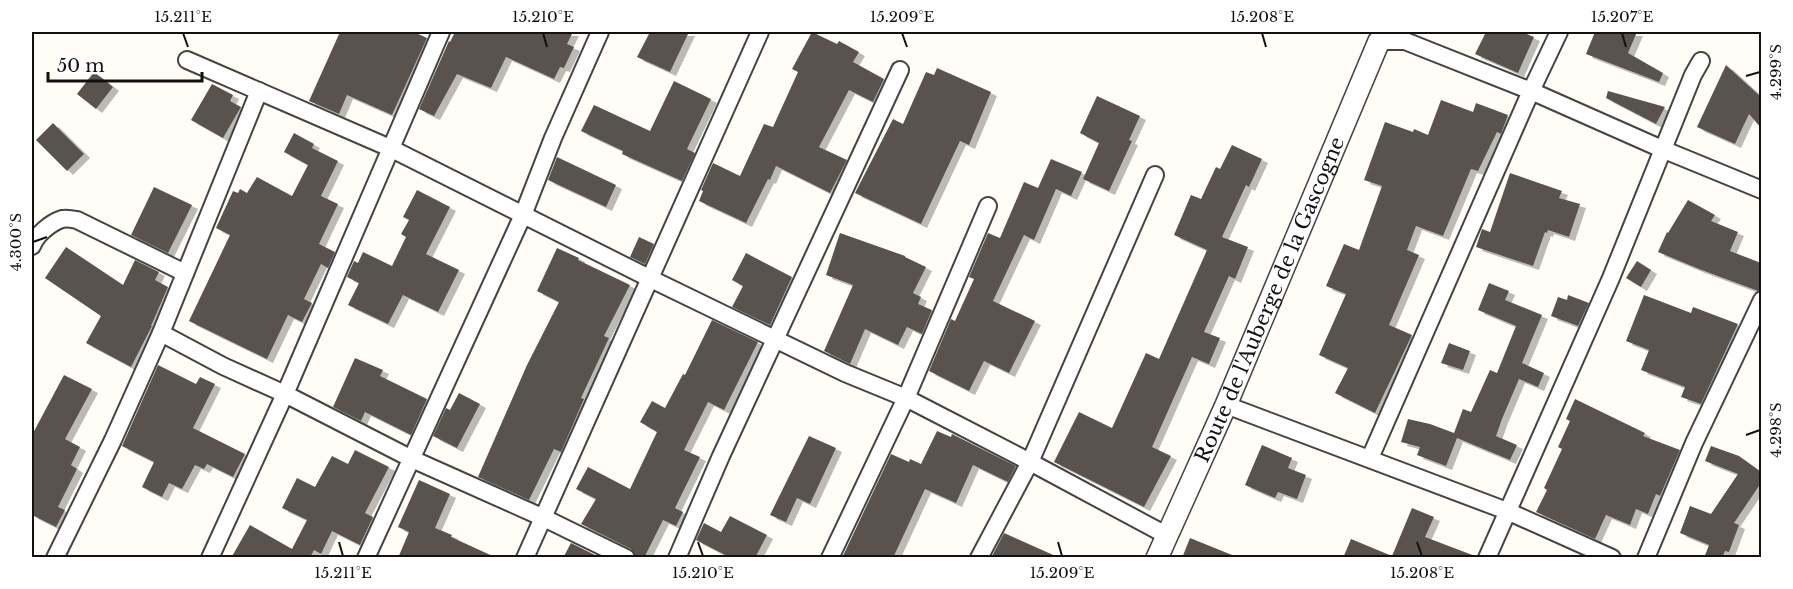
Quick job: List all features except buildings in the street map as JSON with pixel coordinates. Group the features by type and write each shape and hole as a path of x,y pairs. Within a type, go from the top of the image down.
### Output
{"street":[{"path":"210,558 285,394 441,32"},
{"path":"366,558 524,215 553,138 600,32"},
{"path":"525,558 760,32"},
{"path":"1370,458 1559,32"},
{"path":"1379,42 1405,41 1531,91 1761,190"},
{"name":"Route de l'Auberge de la Gascogne","path":"1157,558 1226,405 1379,42"},
{"path":"187,60 390,148 776,340 845,373 906,398 1166,536"},
{"path":"1487,558 1611,278 1692,75 1701,61"},
{"path":"677,558 721,456 900,70"},
{"path":"55,558 160,333 259,91"},
{"path":"979,558 1030,462 1155,175"},
{"path":"830,558 906,398 988,206"},
{"path":"32,246 34,239 48,227 63,219 77,220 185,273"},
{"path":"1646,558 1694,443 1761,300"},
{"path":"160,333 412,459 544,518 626,558"},
{"path":"1226,405 1507,511 1612,558"}]}
